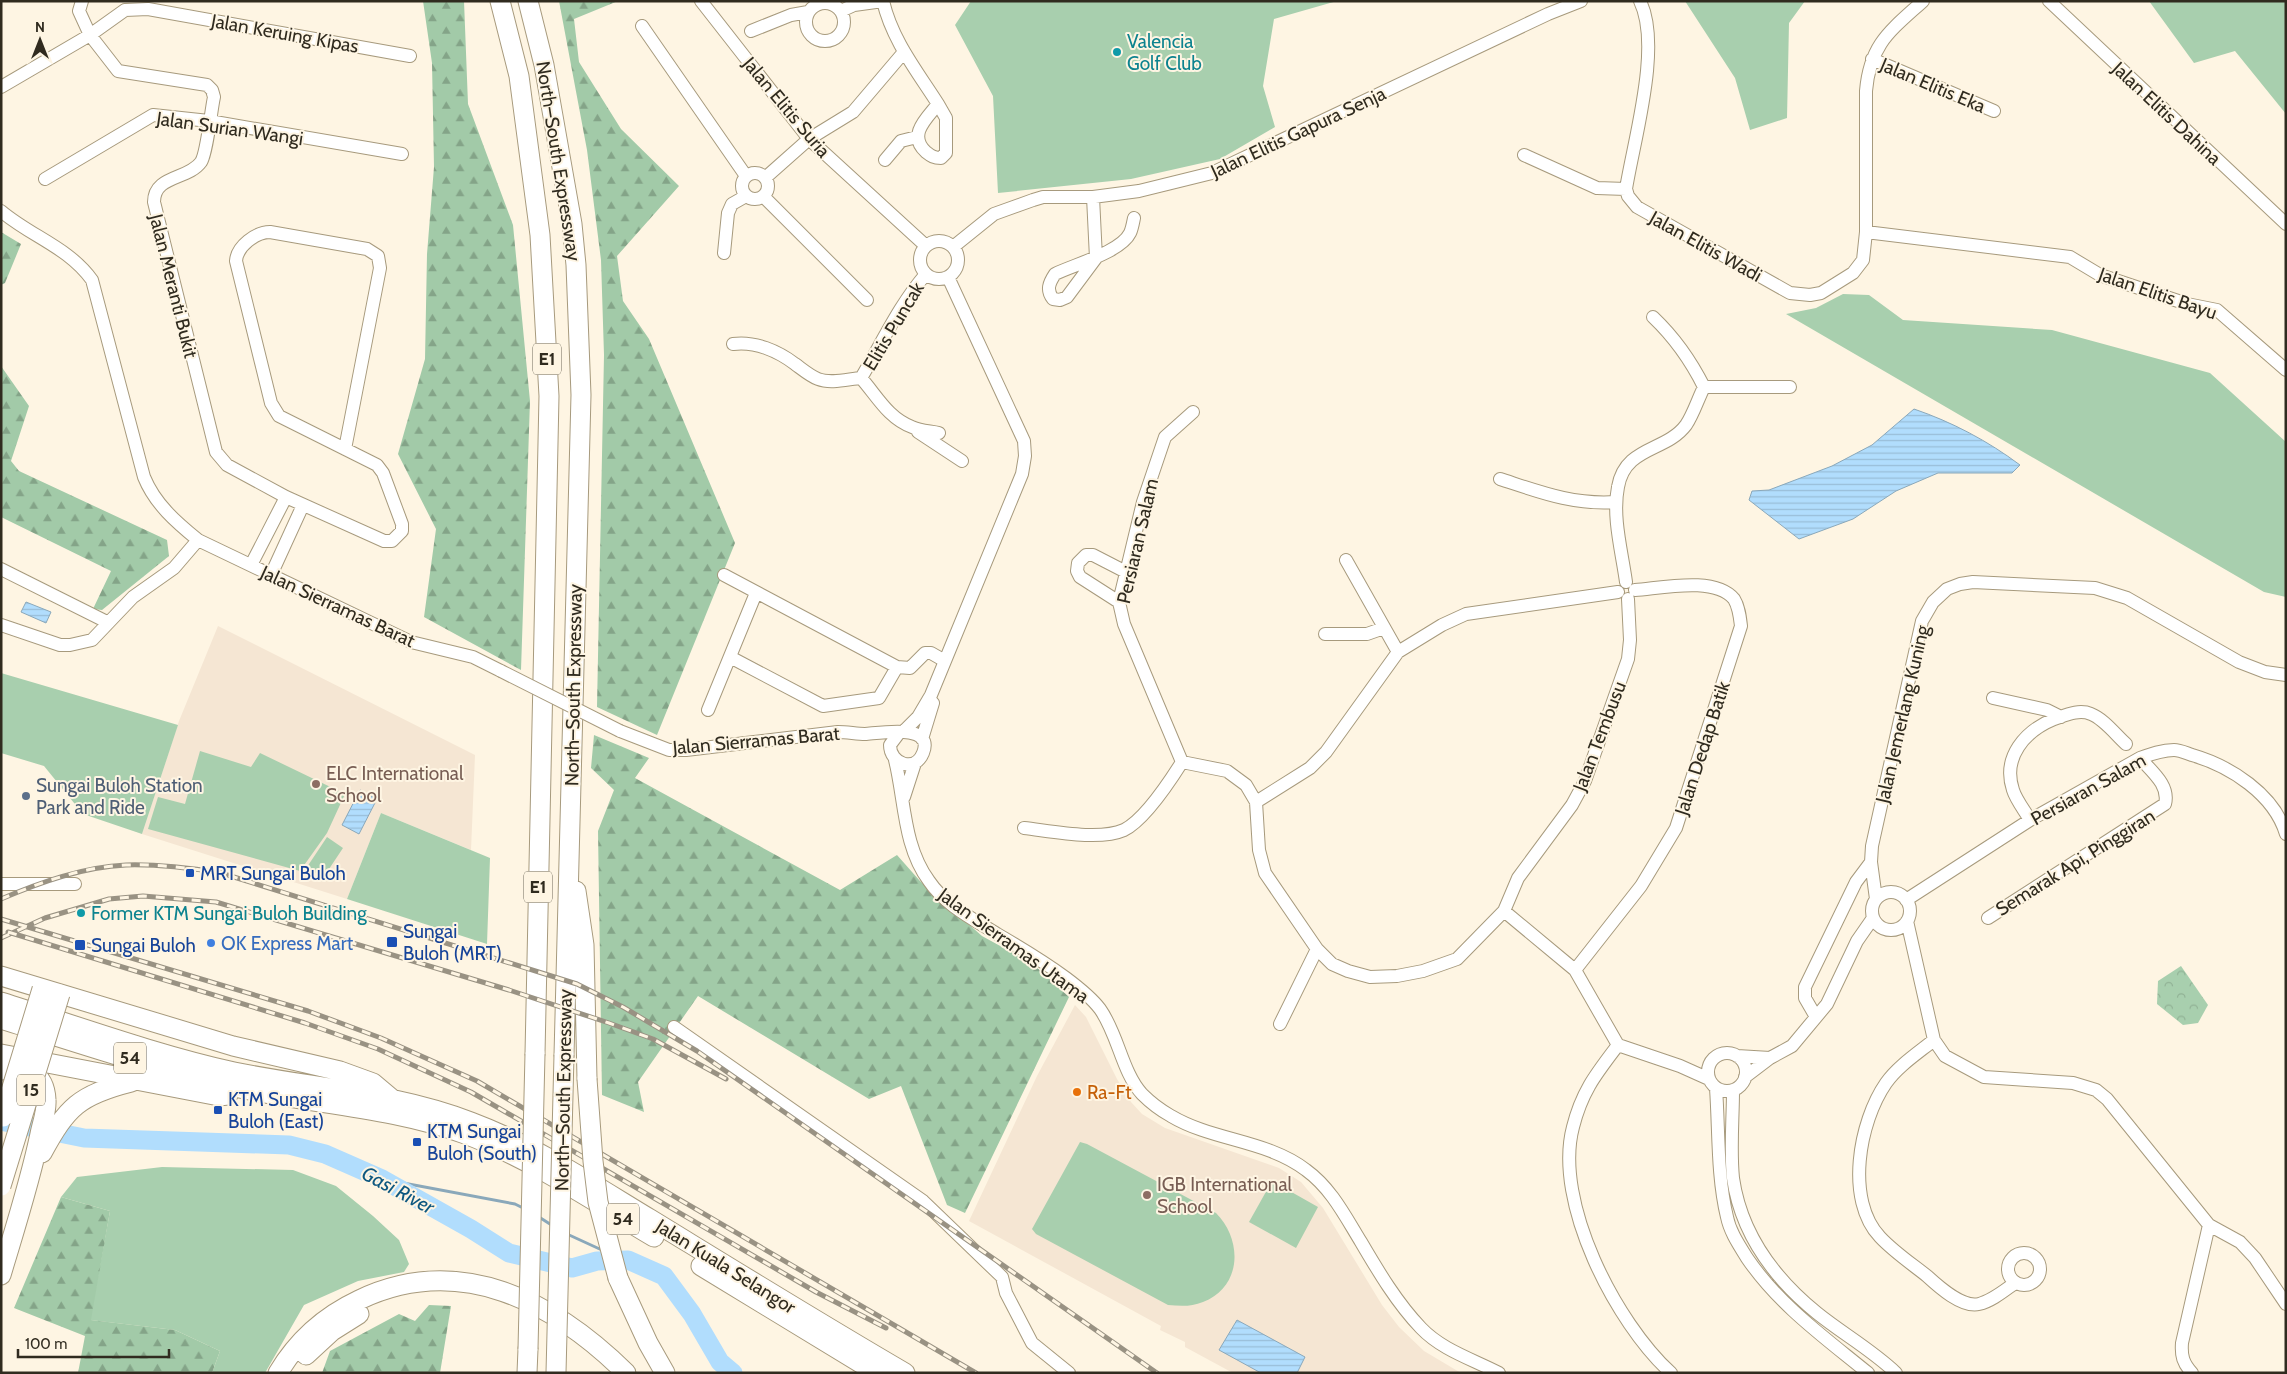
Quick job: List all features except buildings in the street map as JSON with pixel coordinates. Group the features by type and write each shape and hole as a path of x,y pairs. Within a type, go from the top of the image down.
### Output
{"highway":[{"name":"North–South Expressway","path":"500,1 519,76 540,235 548,396 530,1276 521,1359 527,1373"},
{"name":"North–South Expressway","path":"528,1 544,65 572,224 576,265 581,395 556,1373"},
{"path":"569,866 579,899 584,945 587,1079 598,1202 618,1278 648,1343 665,1373"},
{"path":"1,976 233,1046 340,1071 373,1083 392,1099"},
{"name":"15","path":"2,1120 51,991"},
{"name":"15","path":"1,1186 51,991"},
{"name":"Jalan Kuala Selangor","path":"1,1002 230,1071 296,1084 392,1099 450,1115 506,1136 584,1179 905,1373"},
{"name":"Jalan Kuala Selangor","path":"1,1018 183,1074 260,1092 390,1113 445,1127 502,1149 655,1238 877,1373"},
{"path":"1,1054 219,1096 260,1092"},
{"path":"1,1070 13,1066 31,1071 42,1082 51,1119 32,1170 1,1275"},
{"path":"51,1119 71,1110 92,1093 137,1080"},
{"path":"1,1092 2,1120"},
{"path":"278,1373 307,1336 324,1320 342,1309 368,1295 394,1286 439,1281 482,1285 530,1302 573,1327 626,1373"},
{"path":"292,1373 323,1339 361,1313 404,1297 448,1293 475,1295 541,1316 574,1340 610,1373"}],"street":[{"name":"Jalan Meranti Bukit","path":"82,1 79,11 90,35 118,71 207,85 212,90 214,97 203,158 200,163 161,185 156,190 154,202 216,452 227,465 286,497 384,541 392,541 402,531 402,524 384,473 376,465 345,448 279,416 271,403 236,261 240,250 258,233 270,232 367,249 378,256 380,268 345,448"},
{"name":"Jalan Elitis Suria","path":"701,1 809,139 926,246"},
{"path":"841,11 854,5 883,1 887,20 904,52 938,104 946,118 944,156 941,158 933,157 920,146 918,137 919,128 938,104"},
{"name":"Jalan Elitis Gapura Senja","path":"953,247 994,214 1043,197 1093,197 1139,191 1212,173 1548,14 1581,1"},
{"path":"1524,155 1597,188 1626,188 1648,70 1646,25 1640,1"},
{"name":"Jalan Elitis Wadi","path":"1626,188 1628,196 1638,207 1790,293 1800,295 1821,293 1853,273 1863,260 1866,232 1867,73 1877,46 1886,35 1923,1"},
{"name":"Jalan Elitis Dahina","path":"2049,1 2286,224"},
{"path":"824,2 837,6 841,11 844,23 840,34 836,38 824,41 818,40 808,31 806,18 812,7 824,2"},
{"name":"Jalan Keruing Kipas","path":"1,87 90,35 125,10 148,9 410,56"},
{"path":"751,31 791,16 808,12"},
{"path":"642,26 746,176"},
{"path":"765,178 809,139 853,112 904,52"},
{"name":"Jalan Elitis Eka","path":"1872,59 1994,111"},
{"name":"Jalan Surian Wangi","path":"45,179 153,115 209,121 402,154"},
{"path":"885,160 901,141 918,137"},
{"path":"758,174 765,178 768,190 763,196 753,199 746,196 742,188 746,176 758,174"},
{"path":"724,253 728,213 732,204 746,196"},
{"path":"763,196 867,300"},
{"path":"1093,197 1096,258 1127,238 1134,218"},
{"name":"Jalan Sierramas Barat","path":"1,211 73,257 92,280 144,477 151,493 173,520 198,540 411,642 473,656 620,731 669,750 686,750 838,732 863,734 901,732"},
{"name":"Jalan Elitis Bayu","path":"1866,232 2070,257 2100,275 2187,304 2217,310 2286,370"},
{"path":"943,241 953,247 958,263 952,274 948,277 936,279 926,274 920,263 920,257 926,246 931,242 943,241"},
{"name":"Elitis Puncak","path":"861,378 887,335 894,318 926,274"},
{"path":"938,678 922,739 924,750 919,760 915,763 904,765 892,755 892,740 918,717 938,678 1022,474 1025,456 1024,440 948,277"},
{"path":"1653,316 1670,333 1696,371 1704,387 1790,387"},
{"path":"733,344 746,342 758,345 790,360 816,378 823,380 861,378 886,409 962,460"},
{"name":"Jalan Tembusu","path":"1504,911 1518,878 1572,805 1585,780 1628,659 1630,640 1627,591 1616,502 1622,473 1640,453 1667,441 1686,425 1704,387"},
{"name":"Persiaran Salam","path":"1182,762 1124,624 1119,602 1143,502 1164,437 1193,412"},
{"path":"912,428 939,433"},
{"path":"1500,479 1567,500 1596,503 1616,502"},
{"path":"251,566 286,497"},
{"path":"271,575 303,505"},
{"path":"1,625 65,646 92,640 107,622 133,597 174,568 198,540"},
{"path":"1119,602 1080,577 1076,571 1078,563 1086,555 1094,556 1126,572"},
{"path":"1346,560 1398,652"},
{"path":"1,569 107,622"},
{"path":"724,575 897,667 910,668 924,653 931,653 945,660"},
{"name":"Jalan Jemerlang Kuning","path":"1876,899 1871,862 1872,846 1922,621 1933,602 1947,589 1973,582 2095,588 2127,598 2239,662 2265,672 2286,674"},
{"name":"Jalan Dedap Batik","path":"1256,802 1310,768 1326,752 1398,652 1442,625 1466,614 1627,591 1703,585 1718,588 1735,601 1740,613 1740,626 1676,828 1641,886 1575,970"},
{"path":"708,710 756,593"},
{"path":"1325,634 1367,634 1384,628"},
{"path":"730,657 823,706 879,698 897,667"},
{"path":"1993,698 2047,710 2061,716"},
{"path":"2030,820 2013,790 2010,773 2012,757 2020,742 2042,724 2075,712 2093,715 2126,744"},
{"path":"901,732 913,732 922,739"},
{"name":"Jalan Sierramas Barat","path":"863,734 892,755"},
{"name":"Persiaran Salam","path":"1906,900 2030,820 2154,752 2175,750 2226,767 2251,785 2270,806 2286,834"},
{"name":"Jalan Sierramas Utama","path":"892,755 903,800 908,837 928,881 944,899 1040,960 1085,993 1100,1008 1115,1036 1132,1079 1142,1094 1171,1116 1201,1130 1285,1156 1307,1170 1333,1196 1378,1271 1421,1328 1449,1350 1499,1373"},
{"name":"Semarak Api, Pinggiran","path":"1988,918 2166,804 2167,798 2164,786 2140,758"},
{"path":"1024,828 1099,835 1124,830 1134,824 1157,798 1182,762 1227,771 1246,785 1256,802 1259,850 1265,873 1317,949 1332,964 1348,972 1370,977 1397,976 1424,971 1457,960 1504,911 1575,970 1618,1045 1680,1066 1721,1090 1733,1090 1742,1083 1745,1077 1770,1058 1792,1046 1826,1004 1857,941 1872,918 1872,905 1880,895 1892,892"},
{"name":"Jalan Sierramas Utama","path":"903,800 915,763"},
{"path":"1816,1017 1804,998 1803,990 1856,882 1871,862"},
{"path":"1874,876 1892,892 1902,896 1910,910 1907,921 1934,1040 1945,1056 1984,1077 2073,1083 2096,1090 2107,1099 2209,1225 2240,1242 2255,1258 2286,1304"},
{"path":"1,884 75,884"},
{"path":"1872,918 1879,927 1889,930 1914,951"},
{"path":"1857,941 1889,930 1907,921"},
{"path":"1280,1024 1317,949"},
{"path":"674,1027 923,1201 1002,1277 1006,1293 1032,1343 1069,1373"},
{"path":"1934,1040 1887,1082 1876,1100 1864,1132 1860,1154 1860,1187 1870,1223 1880,1237 1930,1279 1964,1302 1979,1304 2016,1283"},
{"path":"1618,1045 1587,1086 1572,1128 1569,1148 1569,1176 1580,1220 1604,1285 1641,1342 1671,1373"},
{"path":"1770,1058 1731,1054 1719,1055 1710,1063 1708,1068 1713,1084 1727,1218 1736,1240 1760,1277 1777,1297 1868,1373"},
{"path":"1736,1056 1744,1065 1745,1077"},
{"path":"1680,1066 1710,1063"},
{"path":"1733,1090 1733,1176 1736,1195 1750,1235 1772,1269 1817,1313 1896,1373"},
{"path":"2192,1373 2181,1356 2182,1343 2209,1225"}],"shaded area":[{"name":"ELC International School","path":"218,626 475,755 471,850 381,813 347,899 142,834 179,721"},
{"name":"IGB International School","path":"1075,1005 1086,1017 1117,1079 1131,1102 1142,1114 1165,1128 1279,1168 1301,1182 1323,1208 1382,1305 1399,1327 1424,1351 1461,1373 1233,1373 1185,1347 1185,1342 1160,1330 1161,1326 969,1221 1037,1076"}],"green space":[{"path":"423,1 464,1 468,104 513,225 530,401 521,670 424,617 436,529 398,454 425,359 427,254 434,167 432,63"},
{"path":"559,1 618,1 574,19 579,62 621,129 679,186 617,256 623,301 649,339 735,543 657,735 597,707 604,355 601,260 587,150"},
{"path":"971,1 1337,1 1274,19 1263,86 1275,127 1220,159 1131,179 998,193 993,96 955,25"},
{"path":"1685,1 1805,1 1789,23 1787,118 1750,130 1735,78"},
{"path":"2149,1 2286,1 2286,114 2235,51 2194,63"},
{"path":"1,232 21,244 5,283 1,285"},
{"path":"1843,294 1869,295 1903,320 2052,330 2210,373 2286,442 2286,597 2264,592 1786,314 1816,308"},
{"path":"1,366 29,406 11,461 19,471 167,540 169,556 102,610 93,609 111,571 1,517"},
{"path":"1,673 178,725 142,834 83,814 44,766 1,753"},
{"path":"594,735 649,758 635,778 840,890 897,855 920,881 982,936 1033,964 1069,997 965,1213 947,1205 901,1086 869,1099 698,996 638,1082 644,1112 602,1095 598,831 614,790 591,768"},
{"path":"200,751 251,767 260,753 345,794 327,833 300,871 148,829 158,797 185,804"},
{"path":"381,813 490,858 487,944 347,899"},
{"path":"327,837 343,848 323,878 307,867"},
{"path":"2181,966 2208,1005 2198,1023 2183,1025 2157,1004 2158,981"},
{"path":"1080,1142 1216,1213 1225,1224 1231,1236 1234,1262 1225,1286 1216,1295 1194,1305 1168,1305 1036,1234 1032,1229"},
{"path":"162,1167 293,1170 336,1186 399,1240 409,1264 404,1272 358,1281 304,1305 265,1373 212,1373 220,1351 175,1330 90,1320 110,1211 61,1197 77,1177"},
{"path":"1272,1181 1318,1207 1296,1248 1249,1222"},
{"path":"61,1197 110,1211 91,1320 175,1330 220,1351 212,1373 78,1373 85,1336 14,1308"},
{"path":"429,1305 451,1306 440,1373 322,1373 330,1351 399,1314 415,1321"}],"water":[{"path":"1914,409 1969,433 2020,465 2012,473 1938,473 1896,491 1853,519 1799,539 1749,500 1752,491 1769,490 1832,466 1872,445"},
{"path":"26,602 51,612 46,623 21,612"},
{"path":"360,790 377,799 359,834 342,825"},
{"path":"1237,1320 1305,1357 1297,1373 1261,1373 1219,1350"}],"waterway":[{"name":"Gasi River","path":"5,1122 84,1138 289,1145 325,1154 382,1179 471,1229 509,1253 572,1268 597,1261 628,1260 664,1276 692,1314 720,1362 733,1373"},
{"path":"382,1179 515,1204 525,1209"},
{"path":"539,1217 553,1226"},
{"path":"567,1234 604,1251"},
{"name":"Gasi River","path":"619,1257 628,1260"}],"railway":[{"path":"1,899 62,876 110,866 150,865 209,871 221,873 577,984 623,1007 697,1051 1157,1373"},
{"path":"1,938 45,918 109,899 143,896 216,902 509,990 609,1023 653,1039 726,1079"},
{"path":"1,919 308,1011 381,1038 477,1081 976,1373"},
{"path":"8,932 305,1023 378,1049 471,1092 816,1292 886,1328"}],"place":[{"name":"Valencia Golf Club","path":"1117,52"},
{"name":"ELC International School","path":"316,784"},
{"name":"Sungai Buloh Station Park and Ride","path":"26,796"},
{"name":"MRT Sungai Buloh","path":"190,873"},
{"name":"Former KTM Sungai Buloh Building","path":"81,913"},
{"name":"Sungai Buloh (MRT)","path":"392,942"},
{"name":"OK Express Mart","path":"211,943"},
{"name":"Sungai Buloh","path":"80,945"},
{"name":"Ra-Ft","path":"1077,1092"},
{"name":"KTM Sungai Buloh (East)","path":"218,1110"},
{"name":"KTM Sungai Buloh (South)","path":"417,1142"},
{"name":"IGB International School","path":"1147,1195"}]}
